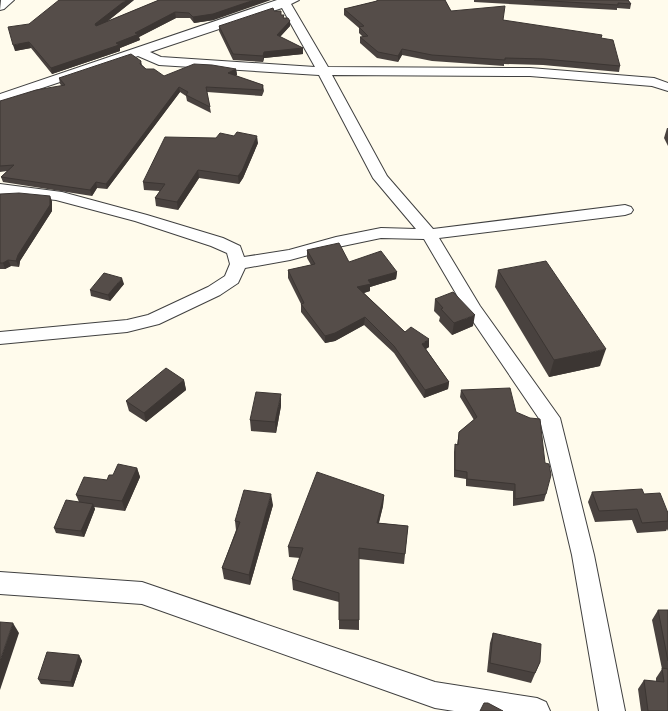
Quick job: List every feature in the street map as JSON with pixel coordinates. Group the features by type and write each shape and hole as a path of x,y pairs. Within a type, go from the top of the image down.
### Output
{"street":[{"path":"0,7 8,0"},
{"path":"0,98 287,1 380,178 429,234 474,310 550,418 583,555 612,711"},
{"path":"140,52 159,61 324,71 530,72 654,82 668,86"},
{"path":"0,189 57,196 141,218 217,242 234,250 238,264 232,279 214,291 153,320 127,326 0,338"},
{"path":"238,264 290,255 336,242 381,234 429,234 625,210"},
{"path":"0,583 142,594 435,695 537,711"}],"building":[{"path":"59,0 126,0 95,24 96,26 159,0 254,0 213,14 193,17 189,13 175,12 135,33 139,34 116,43 119,45 51,68 29,42 13,45 8,27 29,24"},
{"path":"377,0 445,0 451,11 505,6 503,20 602,35 601,38 613,40 620,66 544,59 505,58 505,60 432,55 402,49 398,56 378,52 360,37 368,36 359,27 364,26 344,9"},
{"path":"534,0 628,0 631,4 618,3 618,5"},
{"path":"273,8 274,11 281,11 281,15 284,15 283,18 288,18 290,21 277,35 303,48 264,52 263,56 233,54 219,26"},
{"path":"131,54 141,61 140,64 146,69 154,69 164,76 194,64 236,69 228,73 263,85 262,90 206,87 210,107 186,95 188,92 179,87 106,184 96,182 90,190 1,177 14,165 0,166 0,101 36,90 65,85 59,78"},
{"path":"237,132 257,136 238,176 198,170 177,202 155,198 165,184 143,182 165,137 216,138 220,133 234,136"},
{"path":"19,193 50,196 50,205 16,261 8,260 0,263 0,194"},
{"path":"339,243 349,262 381,251 397,272 368,280 371,284 357,287 405,332 411,327 429,339 422,344 449,382 425,390 394,346 365,317 335,333 325,336 301,304 304,303 288,270 315,264 307,250"},
{"path":"546,261 606,349 554,360 498,270"},
{"path":"104,273 122,278 108,295 90,290"},
{"path":"453,292 475,315 454,323 441,309 443,308 435,299"},
{"path":"166,368 184,380 144,413 126,401"},
{"path":"510,388 516,412 530,418 540,419 545,463 549,464 551,475 546,494 515,499 515,484 467,479 467,472 455,470 455,444 458,445 459,432 477,417 461,390"},
{"path":"256,392 281,394 275,422 250,420"},
{"path":"118,464 137,468 122,501 76,495 84,477 107,480 109,475 113,475"},
{"path":"317,472 384,495 377,523 408,526 405,554 359,548 359,620 339,620 339,593 292,579 303,548 288,547"},
{"path":"642,489 644,494 660,493 668,513 668,521 642,523 637,509 599,511 592,492"},
{"path":"244,490 271,494 249,575 222,568 240,522 235,521"},
{"path":"66,500 93,504 81,531 54,528"},
{"path":"658,610 668,610 668,661"},
{"path":"0,622 13,623 0,661"},
{"path":"493,633 541,644 540,662 535,673 490,663"},
{"path":"47,652 79,655 71,682 38,679"},
{"path":"662,668 668,669 668,711 648,711 644,680 664,682"},
{"path":"484,703 488,703 503,711 480,711"}]}
